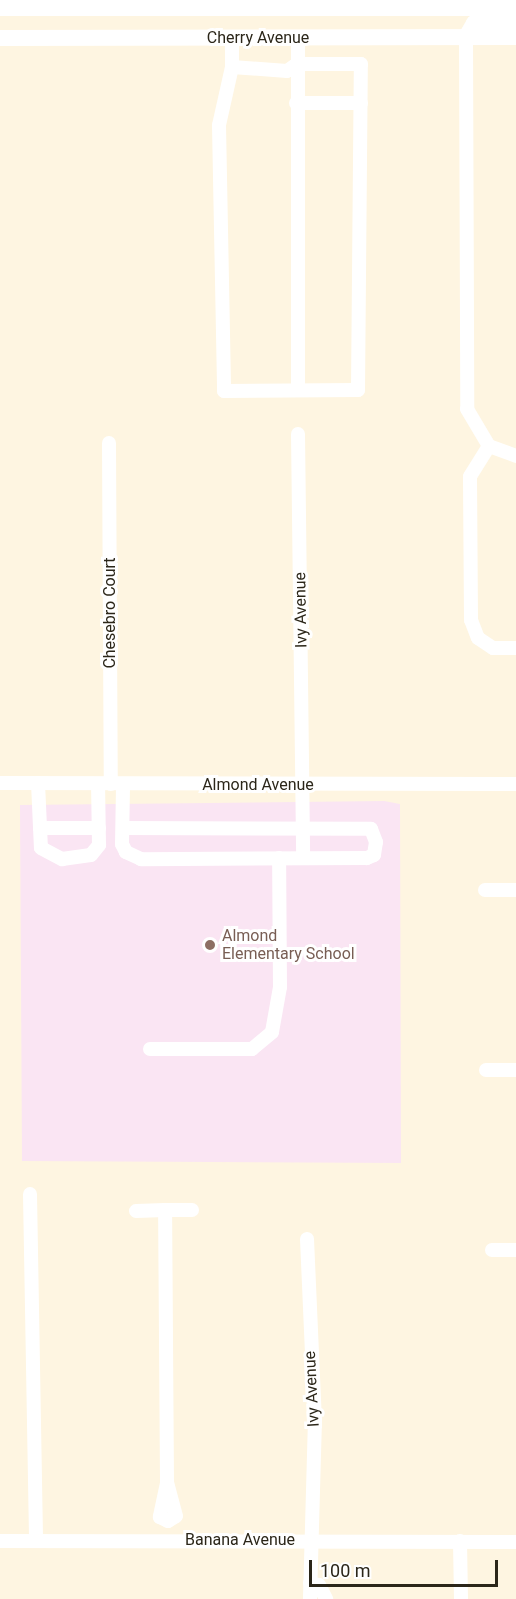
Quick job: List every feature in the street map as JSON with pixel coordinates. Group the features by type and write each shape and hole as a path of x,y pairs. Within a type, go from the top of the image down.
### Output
{"main road":[{"name":"Cherry Avenue","path":"0,8 62,4 516,8"},
{"path":"466,37 474,23 516,22"},
{"name":"Cherry Avenue","path":"0,38 516,37"}],"street":[{"path":"466,37 467,409 489,446 516,456"},
{"path":"232,38 232,67 219,125 224,391 358,390 361,64 297,64 287,71 232,67"},
{"path":"297,38 298,390"},
{"path":"296,103 361,103"},
{"name":"Ivy Avenue","path":"298,434 304,785 303,858"},
{"name":"Chesebro Court","path":"109,443 111,784"},
{"path":"489,446 470,477 471,620 478,638 493,648 516,648"},
{"name":"Almond Avenue","path":"0,783 516,784"},
{"path":"38,783 41,848 62,859 91,855 99,845 99,828 111,784"},
{"path":"111,784 123,828 126,852 141,860 367,858 374,855 376,842 371,829 123,828"},
{"path":"40,828 99,828"},
{"path":"150,1049 252,1049 272,1032 280,987 279,858"},
{"path":"484,890 516,890"},
{"path":"486,1070 516,1070"},
{"path":"30,1194 36,1541"},
{"path":"165,1210 167,1483 160,1505 160,1517 168,1521"},
{"path":"136,1211 192,1210"},
{"name":"Ivy Avenue","path":"307,1239 315,1540 310,1599"},
{"path":"492,1250 516,1250"},
{"path":"167,1483 176,1505 176,1516 168,1521"},
{"path":"160,1505 176,1505"},
{"path":"168,1521 168,1540"},
{"name":"Banana Avenue","path":"0,1541 516,1542"},
{"path":"460,1541 461,1599"},
{"path":"310,1583 319,1585 326,1599"}],"shaded area":[{"name":"Almond Elementary School","path":"384,801 400,804 401,1163 22,1161 20,805"}],"place":[{"name":"Almond Elementary School","path":"210,945"}]}
